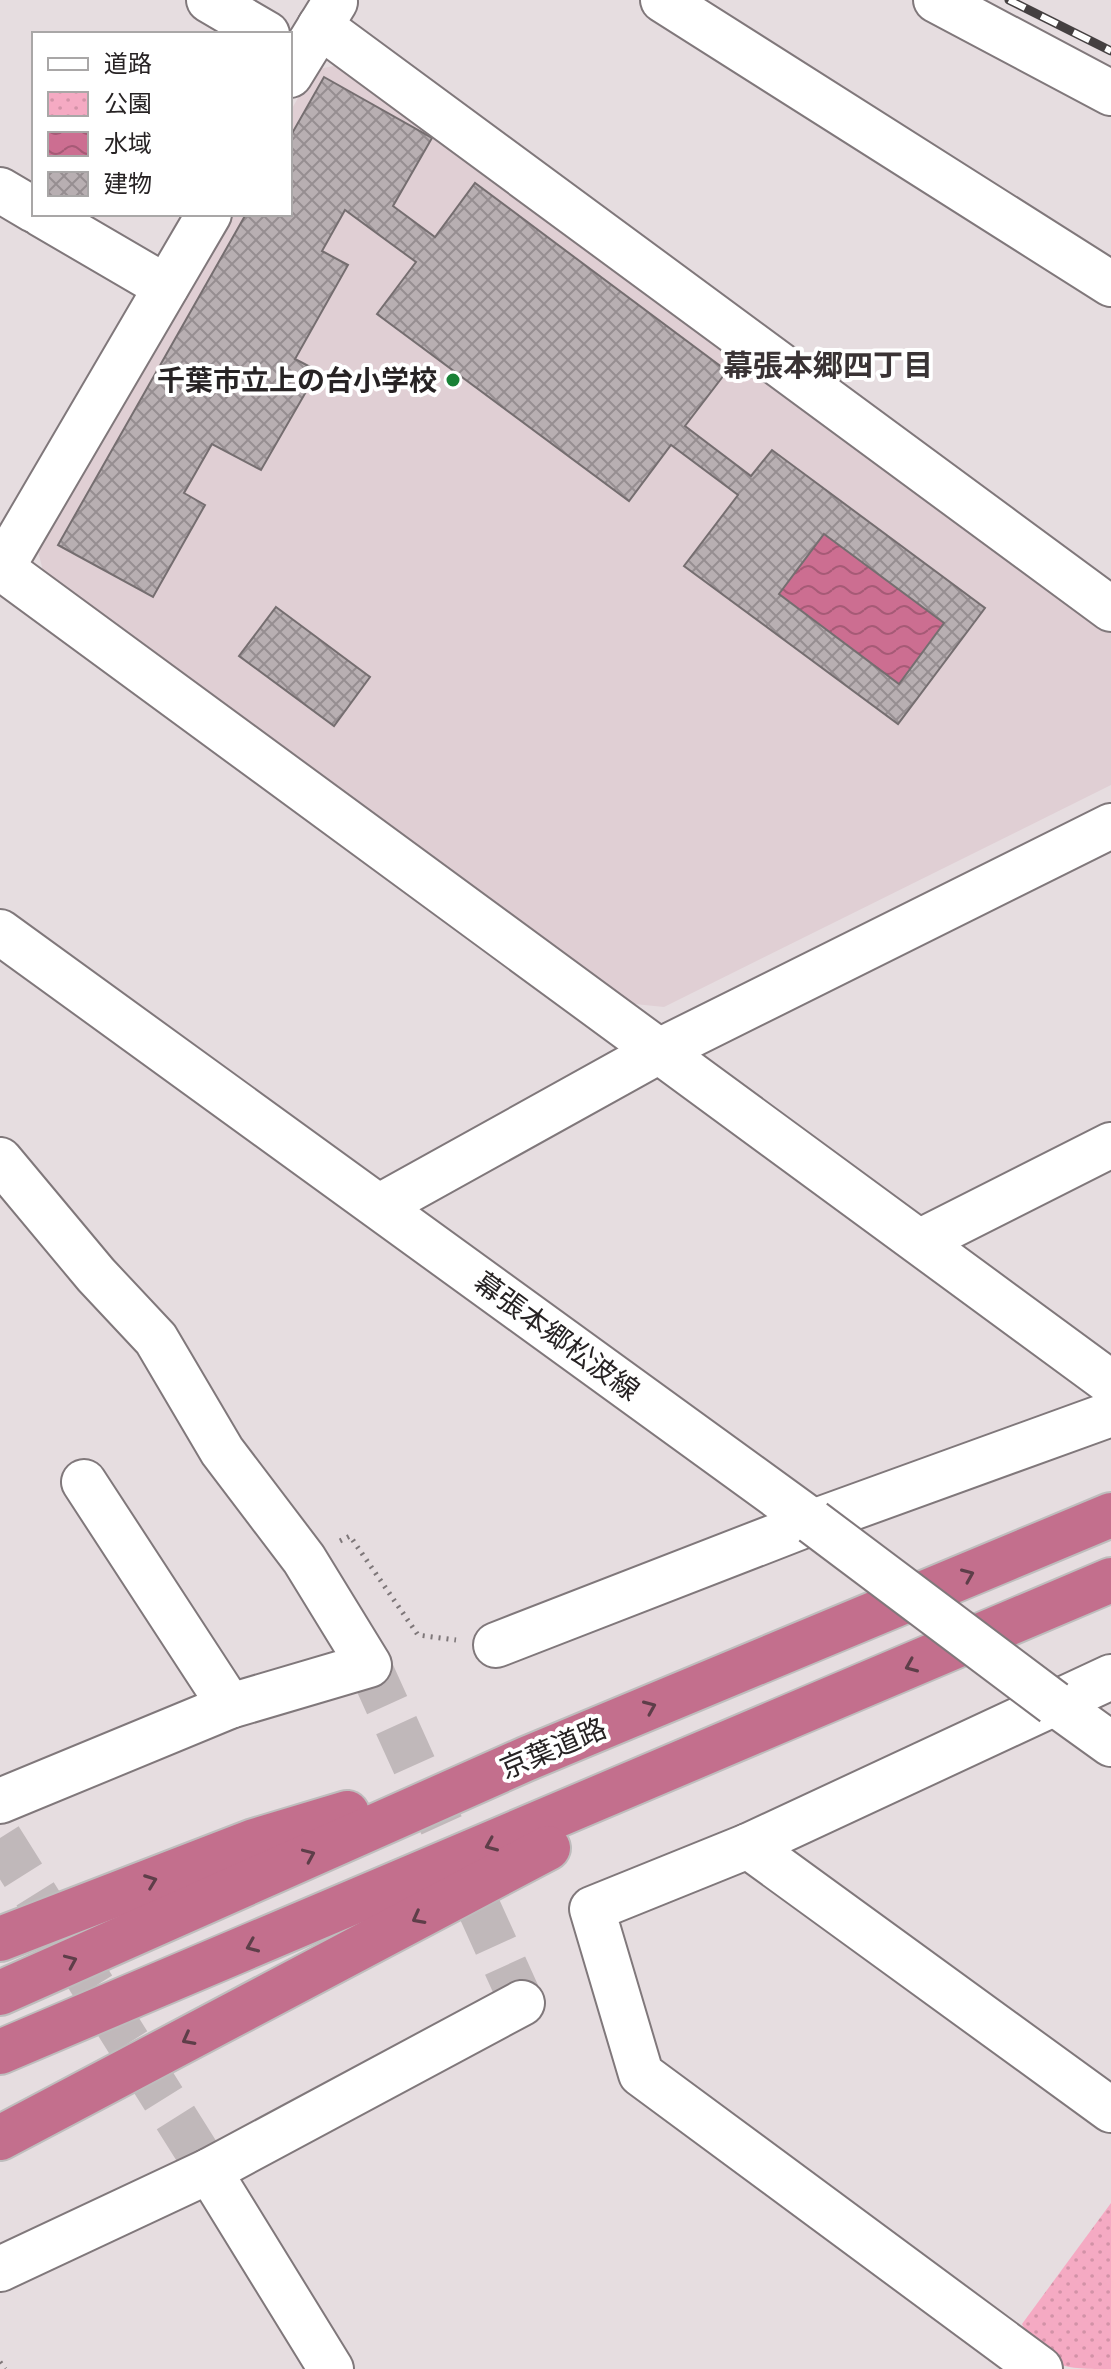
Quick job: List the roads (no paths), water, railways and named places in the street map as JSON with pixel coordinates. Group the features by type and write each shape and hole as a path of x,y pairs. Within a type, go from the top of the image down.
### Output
{"highway":[{"name":"京葉道路","path":"0,1993 526,1759 1111,1515"},
{"path":"0,2052 1111,1580"},
{"path":"0,2138 505,1872 757,1733"},
{"path":"0,1939 254,1841 526,1759"}],"street":[{"path":"209,0 284,32"},
{"path":"664,0 1111,284"},
{"path":"936,0 1111,93"},
{"path":"301,39 1111,609"},
{"path":"0,190 32,209"},
{"path":"44,216 166,287"},
{"path":"208,216 1,569 661,1050 1111,1383"},
{"path":"380,1206 661,1050 1111,826"},
{"name":"幕張本郷松波線","path":"0,932 813,1522 1111,1744"},
{"path":"921,1241 1111,1145"},
{"path":"0,1160 96,1275 156,1339 222,1451 304,1559 369,1665 230,1706 0,1801"},
{"path":"496,1645 813,1522 1111,1414"},
{"path":"84,1482 230,1706"},
{"path":"1040,2369 988,2350 641,2074 592,1909 748,1846 1111,1677"},
{"path":"748,1846 1111,2110"},
{"path":"0,2269 209,2171 522,2003"},
{"path":"209,2171 331,2369"}],"water":[{"path":"824,534 944,623 899,684 779,594"}],"tunnel":[{"path":"369,1665 522,2003"},
{"path":"0,1838 209,2171"}],"railway":[{"path":"1009,0 1111,51"}],"place":[{"name":"千葉市立上の台小学校","path":"453,380"}],"district":[{"name":"幕張本郷四丁目","path":"828,366"}]}
